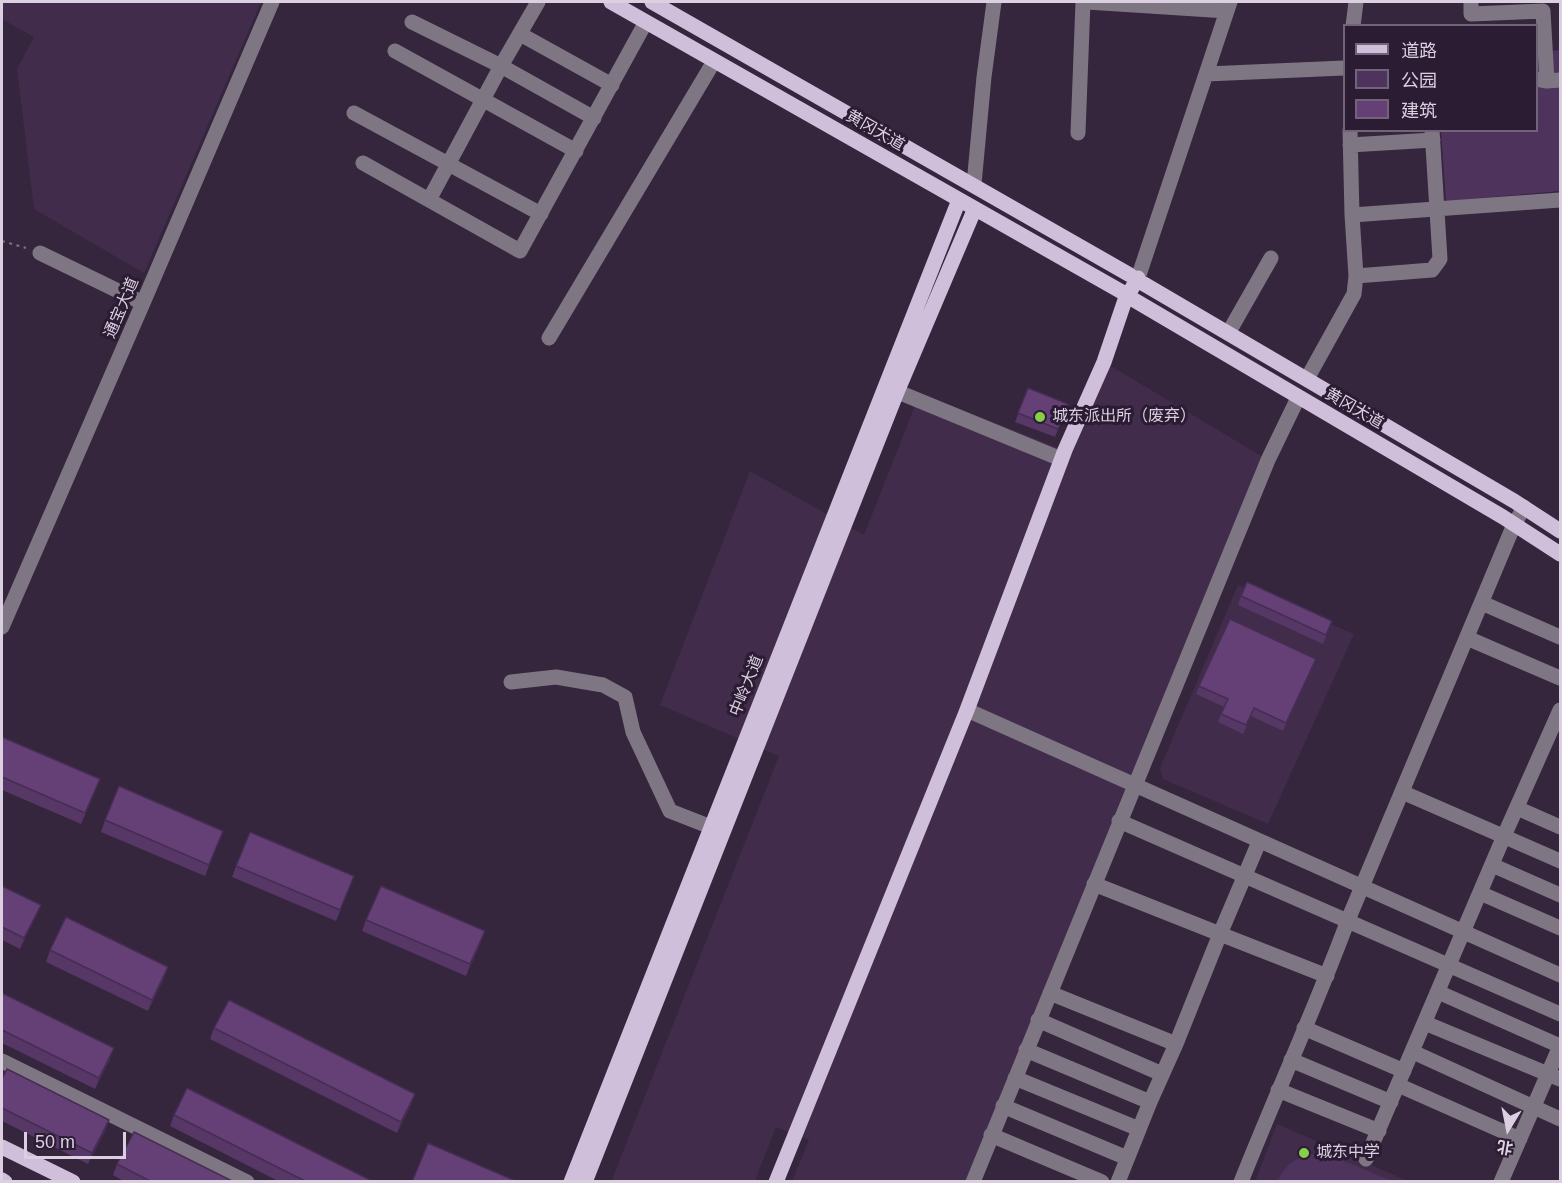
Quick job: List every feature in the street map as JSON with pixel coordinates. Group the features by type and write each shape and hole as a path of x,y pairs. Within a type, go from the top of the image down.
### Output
{"main road":[{"name":"黄冈大道","path":"611,2 1125,295 1493,512 1560,554"},
{"name":"黄冈大道","path":"652,2 1137,279 1560,531"},
{"name":"中岭大道","path":"585,1182 891,389 957,205"},
{"name":"中岭大道","path":"571,1182 711,827 891,389 973,213"},
{"path":"776,1182 967,710 1061,459 1104,362 1125,300 1137,279"},
{"path":"2,1147 73,1182"}],"street":[{"name":"通宝大道","path":"2,627 272,2"},
{"path":"429,200 538,2"},
{"path":"974,184 994,2"},
{"path":"1078,133 1085,2 1228,6 1137,279"},
{"path":"1353,24 1356,2"},
{"path":"1471,2 1471,14 1543,6 1548,80"},
{"path":"412,22 501,66 594,118"},
{"path":"363,163 520,251 642,29"},
{"path":"520,34 612,84"},
{"path":"395,51 576,151"},
{"path":"549,338 710,68"},
{"path":"1206,74 1343,68"},
{"path":"354,114 541,214"},
{"path":"1308,376 1354,294 1356,276 1350,138 1432,135 1440,259 1432,270 1356,276"},
{"path":"1352,215 1560,200"},
{"path":"40,253 143,303"},
{"path":"1230,330 1272,258"},
{"path":"891,389 1061,459"},
{"path":"973,1182 1268,460 1297,400"},
{"path":"1240,1182 1513,527 1524,507"},
{"path":"1482,603 1560,637"},
{"path":"1467,638 1560,678"},
{"path":"511,682 556,676 603,685 625,697 633,732 670,811 711,827"},
{"path":"967,710 1560,975"},
{"path":"1366,1159 1560,710"},
{"path":"1402,792 1560,861"},
{"path":"1517,808 1560,827"},
{"path":"1119,821 1560,1014"},
{"path":"1118,1182 1259,842"},
{"path":"1492,865 1560,895"},
{"path":"1094,884 1327,976"},
{"path":"1480,892 1560,928"},
{"path":"1438,992 1560,1046 1554,1076 1534,1107 1502,1182"},
{"path":"1050,993 1176,1044"},
{"path":"1038,1020 1162,1074"},
{"path":"1425,1023 1554,1076"},
{"path":"1304,1028 1520,1138"},
{"path":"1026,1050 1150,1102"},
{"path":"1413,1052 1560,1119"},
{"path":"1291,1060 1391,1102"},
{"path":"2,1061 247,1182"},
{"path":"1015,1078 1139,1129"},
{"path":"1278,1090 1378,1131"},
{"path":"1003,1106 1127,1158"},
{"path":"992,1135 1102,1182"}],"path":[{"path":"2,241 40,253"}],"shaded area":[{"path":"2,2 261,2 144,273 34,209 17,69 34,37 2,19"},
{"path":"1104,362 1268,460 974,1181 792,1181 809,1140 776,1127 755,1181 611,1182 779,756 660,705 750,471 864,535 920,393 1064,450"},
{"path":"1238,585 1354,634 1268,824 1163,779 1160,768"},
{"name":"城东中学","path":"1277,1124 1408,1181 1255,1182"}],"green space":[{"path":"1560,50 1560,191 1446,201 1441,132 1538,132 1538,52"},
{"path":"1318,1153 1330,1155 1392,1181 1278,1181 1285,1169 1294,1161"}],"building":[{"name":"城东派出所（废弃）","path":"1028,388 1068,404 1058,429 1018,413"},
{"path":"1247,582 1332,621 1326,635 1241,596"},
{"path":"1230,619 1316,659 1286,723 1254,708 1246,725 1221,714 1228,699 1199,686"},
{"path":"2,737 100,779 85,813 2,777"},
{"path":"119,786 223,831 209,865 105,820"},
{"path":"250,832 354,876 340,910 236,866"},
{"path":"2,886 41,905 24,938 2,927"},
{"path":"381,886 485,931 470,964 366,920"},
{"path":"66,917 168,967 152,1000 50,950"},
{"path":"2,993 114,1048 99,1078 2,1030"},
{"path":"229,1000 415,1094 401,1122 214,1028"},
{"path":"7,1069 109,1120 92,1153 2,1108 2,1079"},
{"path":"187,1088 374,1182 307,1182 174,1115"},
{"path":"134,1132 234,1182 152,1182 117,1164"},
{"path":"428,1143 518,1182 412,1182"}],"place":[{"name":"城东派出所（废弃）","path":"1040,417"},
{"name":"城东中学","path":"1304,1153"}]}
